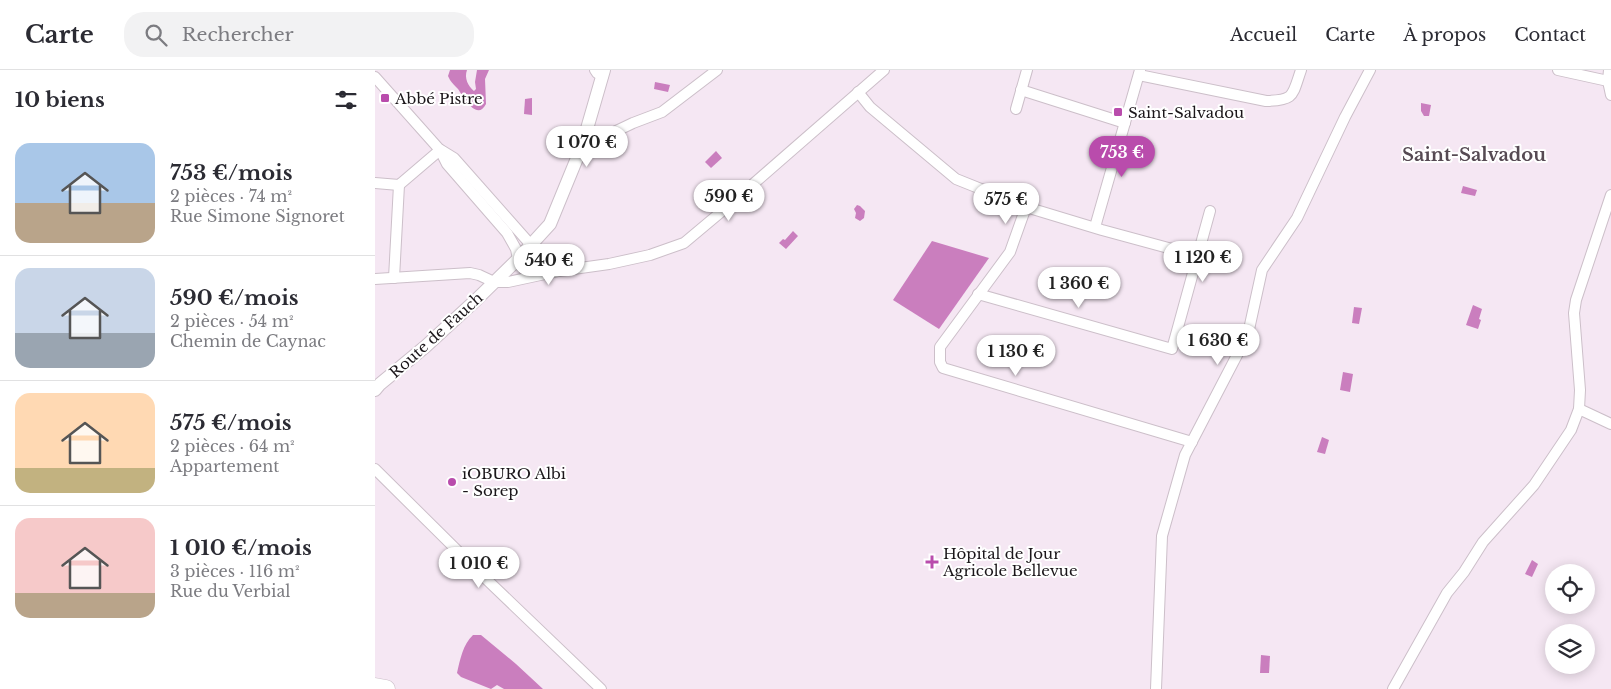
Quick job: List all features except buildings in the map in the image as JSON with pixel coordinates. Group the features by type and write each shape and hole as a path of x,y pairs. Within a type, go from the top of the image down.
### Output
{"highway":[{"path":"375,687 385,689"}],"street":[{"path":"581,146 662,112 717,70"},
{"path":"375,280 470,273 479,274 495,282 508,282 650,255 684,243 884,70"},
{"path":"1016,109 1027,70"},
{"path":"1095,227 1139,72 1266,101 1284,100 1293,93 1301,70"},
{"path":"1156,689 1162,536 1185,455 1248,334 1262,270 1297,218 1345,117 1370,70"},
{"path":"1558,70 1609,82"},
{"path":"1609,70 1611,95"},
{"name":"Route de Fauch","path":"375,390 495,282 549,224 581,146 601,72"},
{"path":"375,77 440,150 447,164 507,233 516,249 518,259 523,268 534,276"},
{"path":"1021,90 1125,123"},
{"path":"858,92 870,107 956,180 1026,207 1198,256"},
{"path":"440,150 453,158 531,245 542,262 559,271"},
{"path":"375,183 399,185 440,150"},
{"path":"394,278 399,185"},
{"path":"1393,689 1447,593 1464,572 1483,542 1534,486 1571,430 1579,409 1580,390 1574,313 1576,300 1611,195"},
{"path":"1026,207 1010,252 940,347 940,362 943,368 1192,442"},
{"path":"979,294 1172,349 1210,212"},
{"path":"1579,409 1611,424"},
{"path":"375,469 601,689"}],"shaded area":[{"path":"450,70 467,70 467,82 474,91 476,89 477,70 489,70 485,79 486,104 482,109 475,109 470,106 450,80 448,76"},
{"path":"655,82 670,85 668,92 654,89"},
{"path":"532,98 532,115 524,114 525,99"},
{"path":"1421,103 1431,105 1429,116 1424,116 1421,111"},
{"path":"716,151 722,158 711,168 705,162"},
{"path":"1463,186 1477,190 1475,196 1461,193"},
{"path":"857,205 865,211 864,218 860,221 855,218 856,213 854,209"},
{"path":"793,231 798,236 786,249 779,243 783,239 785,240"},
{"path":"932,241 989,258 939,329 893,300"},
{"path":"1473,305 1482,309 1478,329 1466,325"},
{"path":"1354,307 1362,308 1359,324 1352,323"},
{"path":"1343,372 1353,374 1350,392 1340,390"},
{"path":"1322,437 1329,440 1325,454 1317,452"},
{"path":"1532,560 1538,564 1532,577 1525,574"},
{"path":"473,635 481,635 543,689 504,689 497,685 491,689 461,677 457,673 461,658 464,648"},
{"path":"1261,655 1270,656 1269,673 1260,673"}],"place":[{"name":"Abbé Pistre","path":"385,98"},
{"name":"Saint-Salvadou","path":"1118,112"},
{"name":"iOBURO Albi - Sorep","path":"452,482"},
{"name":"Hôpital de Jour Agricole Bellevue","path":"932,562"}],"district":[{"name":"Saint-Salvadou","path":"1474,155"}]}
